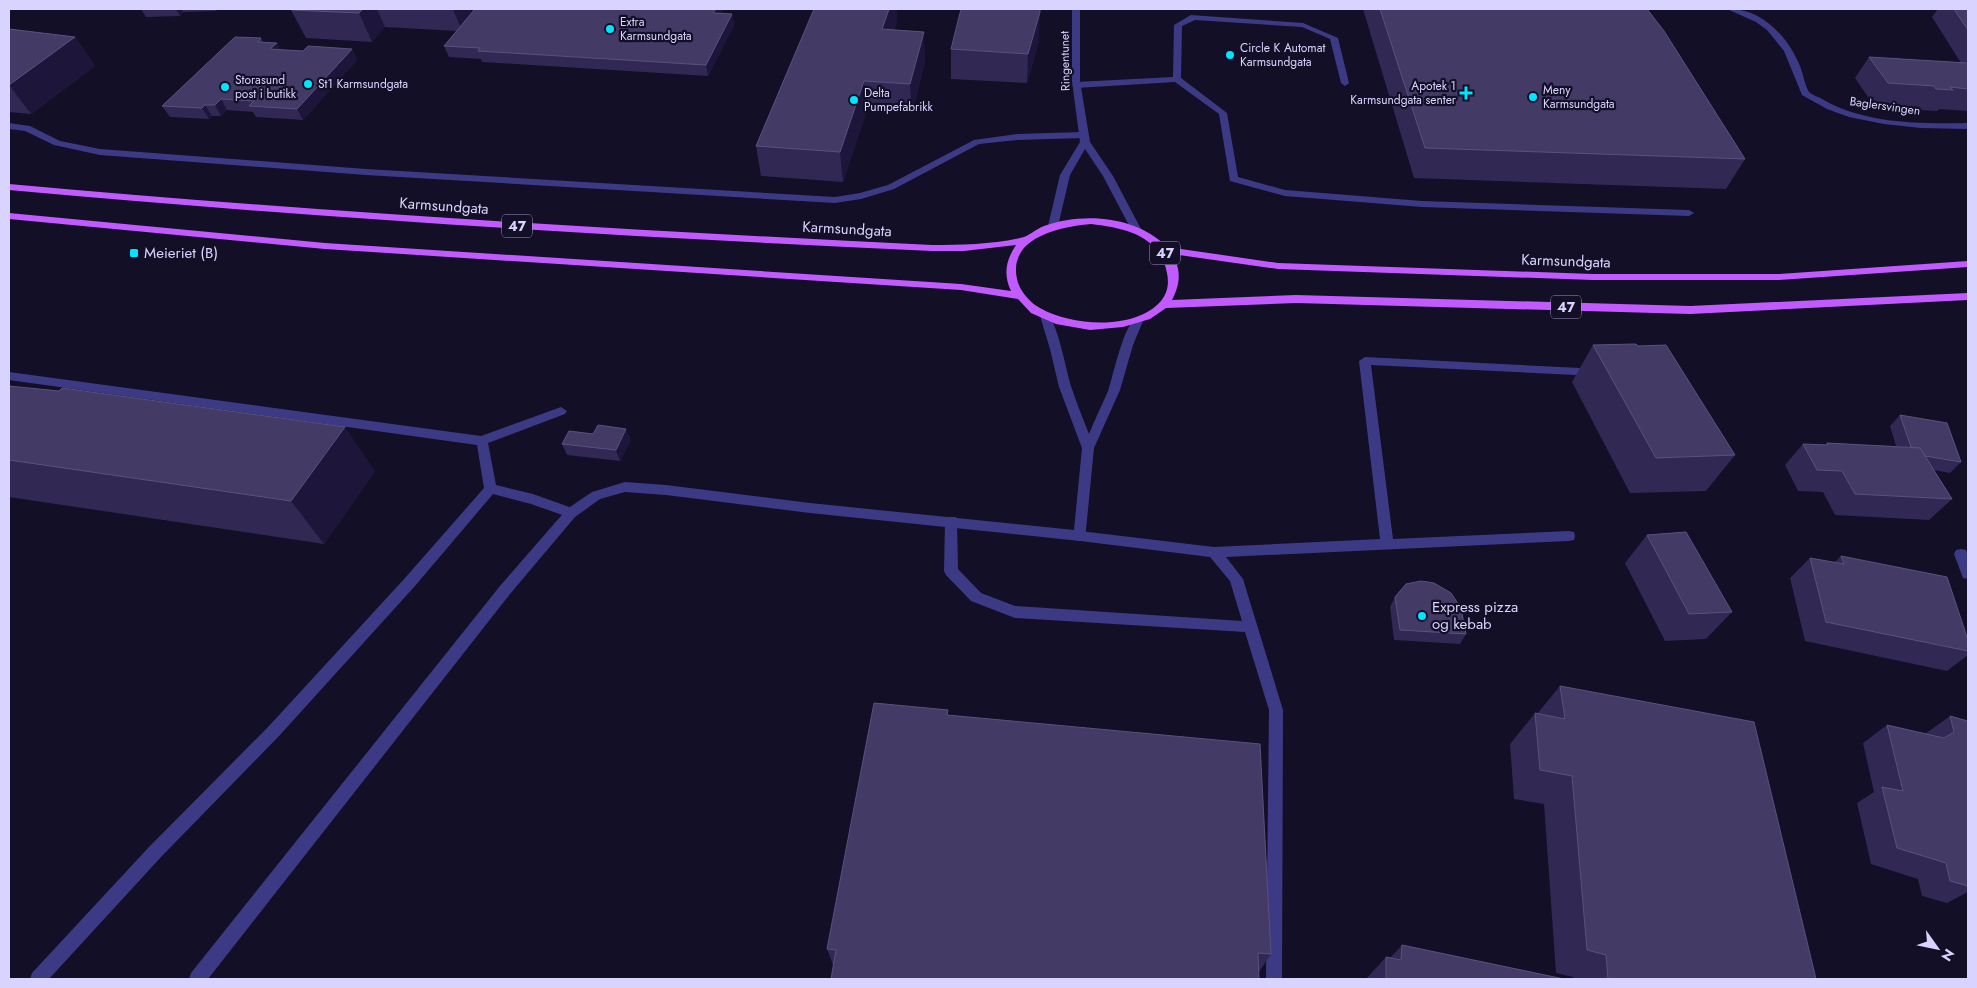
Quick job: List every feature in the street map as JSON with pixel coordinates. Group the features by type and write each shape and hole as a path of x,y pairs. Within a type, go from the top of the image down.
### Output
{"main road":[{"name":"Karmsundgata","path":"9,187 359,215 736,239 932,248 964,248 1026,241"},
{"name":"47","path":"9,216 286,243 952,286 1020,296"},
{"name":"47","path":"1091,221 1109,223 1137,231 1164,250 1170,261 1174,276 1171,293 1164,304 1138,321 1120,326 1089,328 1063,323 1045,316 1030,307 1012,284 1012,260 1018,249 1037,233 1053,226 1091,221"},
{"name":"Karmsundgata","path":"1164,250 1278,266 1593,277 1779,277 1968,264"},
{"name":"47","path":"1164,304 1296,299 1690,310 1968,297"}],"street":[{"name":"Ringentunet","path":"1076,9 1076,85 1084,138 1108,176 1137,231"},
{"name":"Baglersvingen","path":"1731,9 1757,16 1779,36 1801,76 1805,93 1838,111 1867,118 1968,126"},
{"path":"1178,79 1178,25 1194,17 1303,25 1334,38 1345,83"},
{"path":"1076,85 1178,79 1223,113 1234,179 1285,193 1422,204 1689,213"},
{"path":"9,126 27,128 57,143 100,152 356,171 835,200 861,196 891,187 977,142 1016,137 1084,138 1065,175 1053,226"},
{"path":"1045,316 1056,349 1065,387 1088,448"},
{"path":"1080,536 1088,448 1114,390 1127,345 1138,321"},
{"path":"1386,544 1364,360 1576,371"},
{"path":"9,376 482,441 560,411"},
{"path":"482,441 490,489"},
{"path":"197,979 505,590 571,513 596,495 625,488 666,490 810,508 951,521 1214,552 1569,536"},
{"path":"490,489 533,499 571,513"},
{"path":"38,979 155,852 274,731 410,582 490,489"},
{"path":"951,521 951,571 976,597 1015,612 1251,626"},
{"path":"1214,552 1236,579 1276,710 1274,979"},
{"path":"1961,554 1968,574"}],"building":[{"path":"292,9 363,9 359,13"},
{"path":"475,9 716,9 713,13 732,14 706,65 478,51 480,48 444,46"},
{"name":"Delta Pumpefabrikk","path":"814,9 889,9 882,29 924,32 910,84 864,81 840,152 756,146"},
{"path":"961,9 1040,9 1028,54 951,49"},
{"path":"1380,9 1647,9 1664,31 1745,159 1425,148"},
{"path":"1954,9 1968,9 1968,30"},
{"path":"9,29 75,37 9,85"},
{"path":"235,37 261,38 258,42 277,43 270,49 303,51 308,46 352,49 297,109 249,106 254,101 221,99 215,105 205,105 202,108 162,106"},
{"path":"1869,57 1968,63 1968,89 1950,87 1953,90 1936,89 1934,86 1888,83"},
{"path":"1636,344 1638,346 1666,345 1735,455 1656,458 1593,345"},
{"path":"9,386 59,391 62,388 345,427 291,501 9,460"},
{"path":"1900,415 1947,423 1961,462 1925,456 1920,448 1911,447"},
{"path":"598,425 626,429 616,450 562,444 569,431 593,434"},
{"path":"1827,443 1920,448 1952,499 1855,494 1842,471 1817,470 1803,444 1828,445"},
{"path":"1686,532 1732,612 1689,614 1647,535"},
{"path":"1841,556 1947,577 1968,640 1968,651 1826,622 1810,558 1844,564"},
{"name":"Express pizza og kebab","path":"1421,581 1434,583 1451,593 1461,608 1466,634 1400,630 1395,597 1406,584"},
{"path":"1560,686 1754,722 1816,979 1608,979 1606,955 1587,950 1572,776 1540,770 1535,713 1565,719"},
{"path":"874,703 948,710 947,715 1260,744 1271,954 1258,953 1259,979 831,979 836,950 827,949"},
{"path":"1950,716 1968,721 1968,886 1950,881 1946,863 1897,848 1882,787 1903,791 1887,725 1944,738 1954,732"},
{"path":"1402,945 1564,979 1386,979 1386,957 1401,960"}],"place":[{"name":"Extra Karmsundgata","path":"610,29"},
{"name":"Circle K Automat Karmsundgata","path":"1230,55"},
{"name":"St1 Karmsundgata","path":"308,84"},
{"name":"Storasund post i butikk","path":"225,87"},
{"name":"Apotek 1 Karmsundgata senter","path":"1466,93"},
{"name":"Meny Karmsundgata","path":"1533,97"},
{"name":"Delta Pumpefabrikk","path":"854,100"},
{"name":"Meieriet (B)","path":"134,253"},
{"name":"Express pizza og kebab","path":"1422,616"}]}
